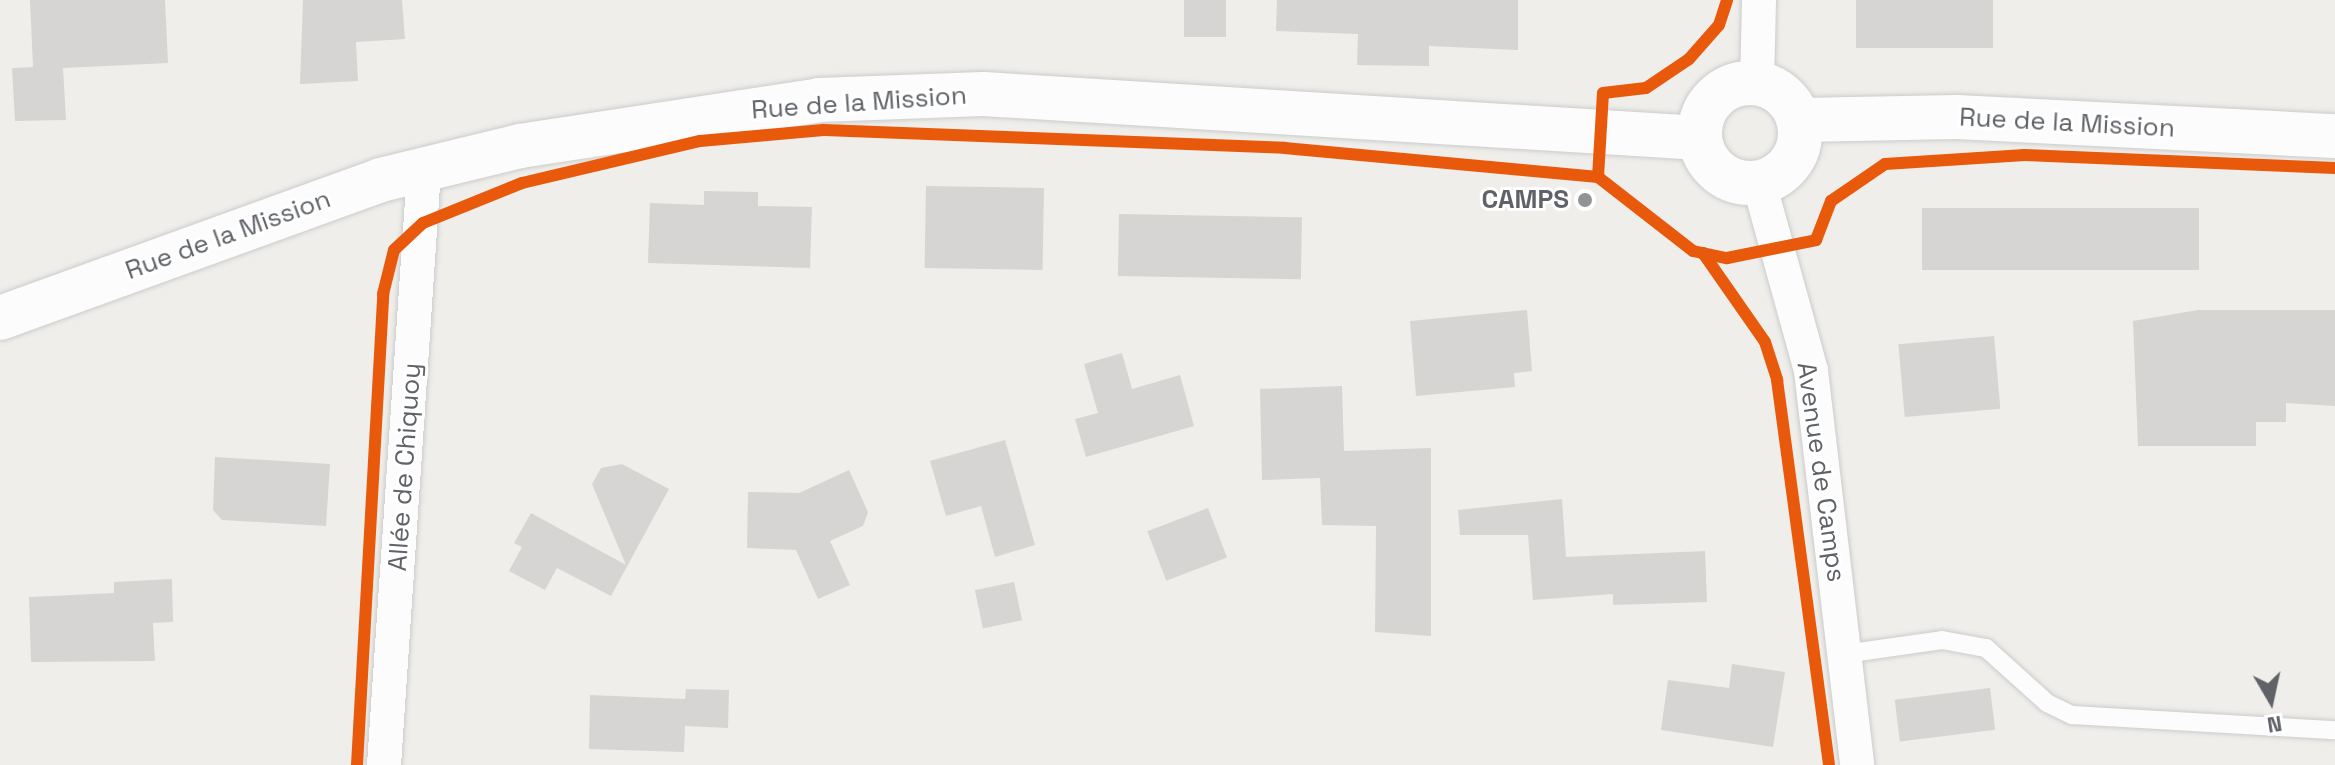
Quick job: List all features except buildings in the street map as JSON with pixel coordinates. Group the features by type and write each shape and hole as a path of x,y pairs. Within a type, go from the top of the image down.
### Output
{"main road":[{"path":"1741,83 1757,83 1784,95 1800,120 1797,153 1788,168 1759,183 1727,178 1709,161 1700,138 1715,97 1741,83"},
{"name":"Rue de la Mission","path":"0,318 424,170 520,146 819,100 983,94 1700,138"},
{"name":"Rue de la Mission","path":"1800,120 1957,117 2335,136"}],"street":[{"path":"1757,83 1759,0"},
{"name":"Allée de Chiquoy","path":"384,765 424,170"},
{"name":"Avenue de Camps","path":"1759,183 1811,371 1857,765"}],"lane":[{"path":"1844,654 1942,640 1986,648 2047,703 2072,715 2335,730"}],"cycle path":[{"path":"1598,177 1603,93 1646,88 1689,59 1719,25 1727,0"},
{"path":"357,765 383,294 394,250 423,223 522,183 700,141 824,130 1285,148 1598,177 1693,251 1727,258 1816,240 1831,201 1885,164 2025,155 2335,168"},
{"path":"1703,253 1765,342 1777,380 1829,765"}],"place":[{"name":"CAMPS","path":"1585,200"}]}
